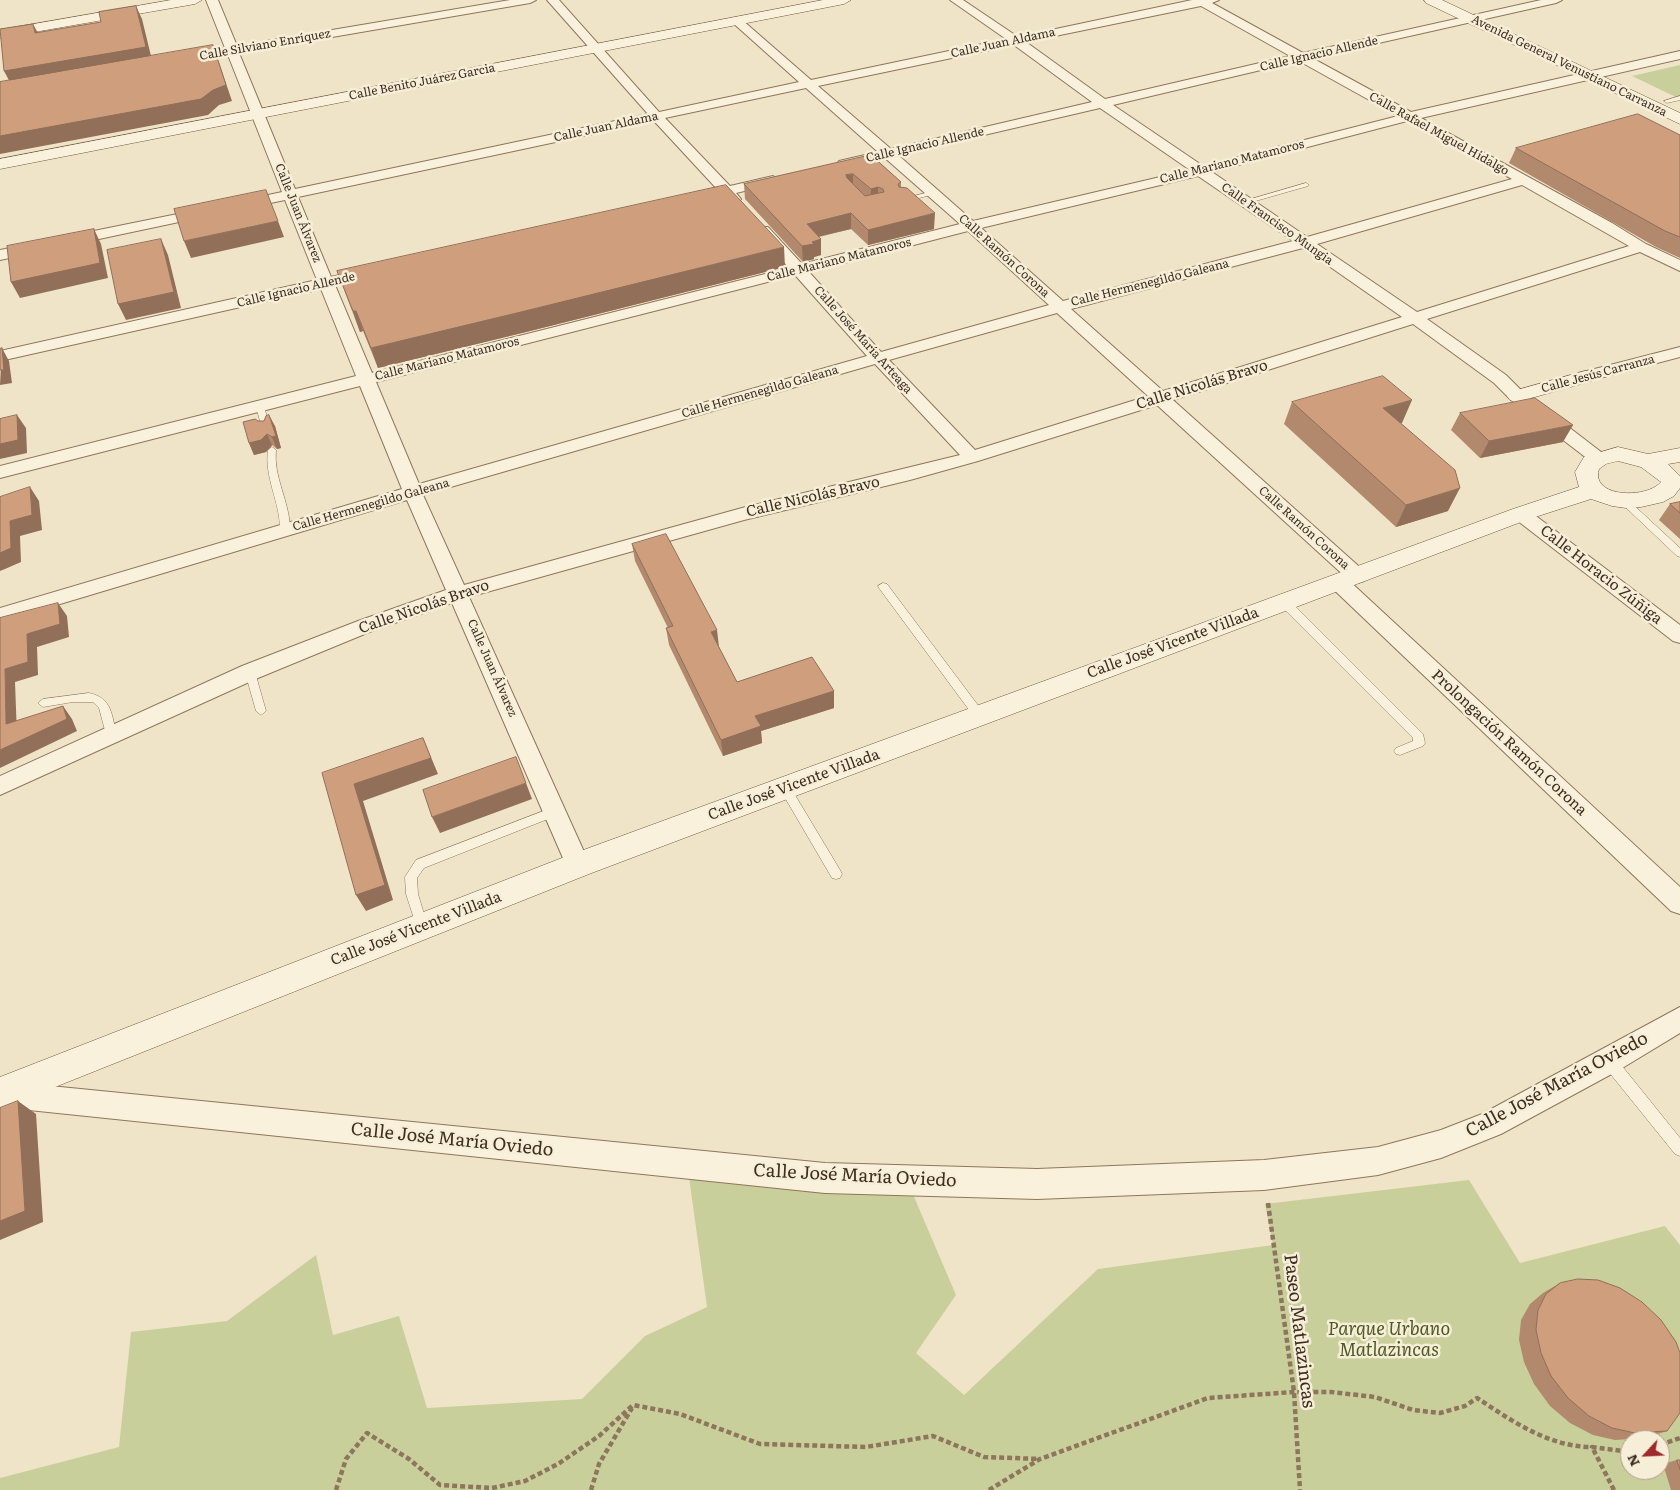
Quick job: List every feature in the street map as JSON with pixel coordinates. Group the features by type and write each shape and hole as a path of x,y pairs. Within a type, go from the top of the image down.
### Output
{"main road":[{"path":"0,34 195,0"},
{"name":"Calle Benito Juárez Garcia","path":"0,164 844,0"},
{"name":"Avenida General Venustiano Carranza","path":"1431,0 1680,119"},
{"name":"Avenida General Venustiano Carranza","path":"1453,0 1676,102"},
{"name":"Calle Jesús Carranza","path":"1525,394 1585,377"},
{"path":"1650,460 1676,481 1663,494 1651,499 1624,501 1604,496 1593,490 1587,482 1587,469 1592,462 1608,457 1650,460 1680,455"},
{"name":"Calle José Vicente Villada","path":"0,1093 578,865 1521,514 1593,490"}],"street":[{"name":"Calle Juan Álvarez","path":"212,0 413,493 459,593 578,865"},
{"name":"Calle Silviano Enríquez","path":"203,56 530,0"},
{"name":"Calle José María Arteaga","path":"553,0 656,116 800,270 878,358 972,457"},
{"name":"Calle Francisco Mungia","path":"956,0 1500,379 1525,394 1608,457"},
{"name":"Calle Ignacio Allende","path":"827,168 1301,57 1556,0"},
{"name":"Calle Juan Aldama","path":"0,255 1204,1"},
{"name":"Calle Rafael Miguel Hidalgo","path":"1204,1 1407,117 1524,180 1641,247 1680,266"},
{"name":"Calle Ramón Corona","path":"737,21 1060,306 1160,398 1348,579"},
{"name":"Calle Mariano Matamoros","path":"0,472 971,226 1201,171 1407,117 1680,55"},
{"path":"688,200 791,176"},
{"name":"Calle Hermenegildo Galeana","path":"0,616 285,529 878,358 1060,306 1304,243 1524,180"},
{"name":"Calle Nicolás Bravo","path":"0,786 250,672 365,626 459,593 742,514 910,474 972,457 1641,247"},
{"name":"Calle Ignacio Allende","path":"0,356 383,270"},
{"name":"Calle Jesús Carranza","path":"1585,377 1680,352"},
{"name":"Calle Horacio Zúñiga","path":"1521,514 1680,636"},
{"name":"Prolongación Ramón Corona","path":"1348,579 1680,903"},
{"name":"Calle José María Oviedo","path":"0,1093 826,1178 1037,1184 1264,1175 1378,1161 1441,1144 1491,1124 1609,1061 1680,1019"}],"lane":[{"path":"1245,202 1306,185"},
{"path":"903,200 933,192"},
{"path":"260,406 266,429"},
{"path":"272,450 270,464 285,516 285,529"},
{"path":"1624,501 1680,554"},
{"path":"883,586 979,716"},
{"path":"1284,602 1419,737 1418,743 1400,751"},
{"path":"250,672 261,711"},
{"path":"43,703 87,697 96,698 102,702 111,735"},
{"path":"785,788 836,874"},
{"path":"422,927 412,894 411,877 420,864 554,812"},
{"path":"1609,1061 1680,1149"}],"path":[{"name":"Paseo Matlazincas","path":"1264,1175 1294,1392 1300,1490"},
{"path":"989,1490 1040,1459 1208,1398 1294,1392 1331,1392 1375,1397 1413,1410 1440,1413 1465,1406 1477,1398 1525,1429 1573,1447 1620,1451"},
{"path":"633,1406 680,1414 760,1444 866,1447 933,1436 984,1457 1040,1459"},
{"path":"336,1490 346,1459 367,1433 409,1459 440,1484 492,1488 525,1481 558,1464 599,1436 633,1406"},
{"path":"591,1490 599,1464 633,1406"},
{"path":"1592,1447 1614,1490"}],"green space":[{"path":"1680,65 1680,99 1632,76"},
{"name":"Parque Urbano Matlazincas","path":"688,1170 912,1192 956,1295 916,1353 964,1395 1098,1269 1273,1245 1265,1204 1469,1180 1520,1263 1665,1226 1680,1245 1680,1490 0,1490 0,1478 119,1447 131,1332 227,1321 316,1255 333,1335 399,1316 427,1408 582,1399 645,1336 707,1307"}],"building":[{"path":"136,6 146,47 4,71 0,29 33,24 35,33 101,22 99,12"},
{"path":"213,45 226,85 213,90 201,99 0,136 0,82"},
{"path":"1638,114 1680,135 1680,237 1665,231 1516,148"},
{"path":"871,155 901,182 898,184 899,187 907,188 935,213 868,230 851,213 807,224 821,239 812,242 814,244 802,246 744,184","holes":["853,174 871,189 878,187 883,189 884,192 865,196 846,175"]},
{"path":"726,185 784,247 371,348 356,311 353,311 337,271"},
{"path":"266,190 278,221 184,241 174,209"},
{"path":"94,229 100,263 11,282 7,246"},
{"path":"161,239 174,292 118,304 107,250"},
{"path":"2,348 4,370 0,370 0,349"},
{"path":"1383,376 1412,400 1383,408 1455,470 1460,488 1406,505 1292,402"},
{"path":"1535,398 1573,425 1489,441 1460,413"},
{"path":"17,415 18,440 0,444 0,419"},
{"path":"269,415 276,436 272,437 267,434 261,440 249,443 243,422 255,419 264,421 266,416"},
{"path":"30,487 32,515 10,521 11,548 0,553 0,497"},
{"path":"1680,502 1680,513 1670,504"},
{"path":"666,534 717,630 711,632 737,682 812,657 834,691 755,716 761,726 721,740 666,628 673,626 632,544"},
{"path":"58,603 60,624 27,634 28,662 5,669 6,724 63,706 67,719 0,750 0,618"},
{"path":"423,738 431,758 354,784 385,885 356,895 322,773"},
{"path":"516,757 526,783 432,817 423,790"},
{"path":"18,1101 25,1211 0,1221 0,1108"},
{"path":"1578,1279 1598,1280 1620,1288 1642,1302 1661,1320 1676,1342 1680,1353 1680,1413 1668,1430 1621,1430 1612,1428 1589,1416 1568,1398 1551,1376 1541,1353 1536,1330 1538,1310 1546,1294 1560,1283"}]}
